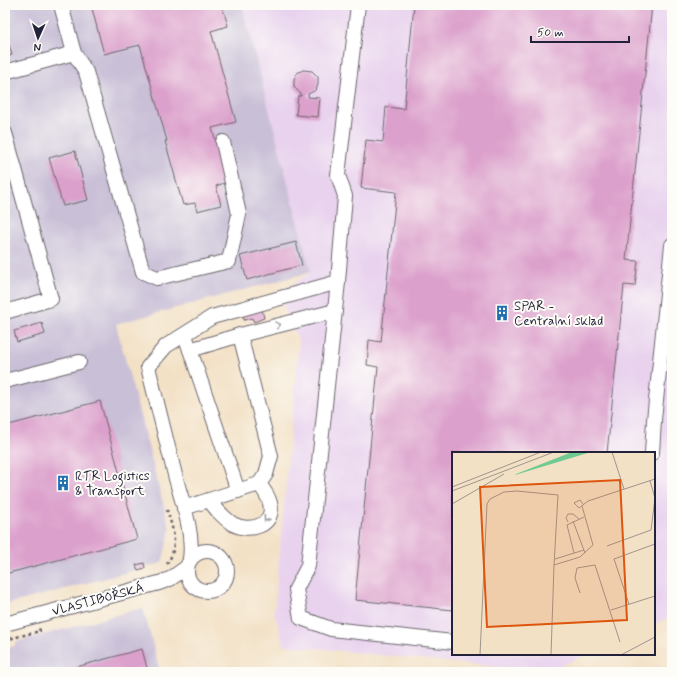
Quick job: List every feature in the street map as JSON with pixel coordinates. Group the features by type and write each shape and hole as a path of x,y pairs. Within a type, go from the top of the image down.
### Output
{"street":[{"path":"61,5 74,52 86,72 143,272 157,278 229,261 239,214 223,142"},
{"path":"358,5 338,175 345,196 338,282 308,566 296,589 301,618 331,629 452,642"},
{"path":"5,72 74,52"},
{"path":"5,133 51,299 5,312"},
{"path":"652,452 672,245"},
{"path":"240,335 271,456 266,474 259,484 184,508 148,367 166,346 212,317 338,282"},
{"path":"190,350 240,335 335,311"},
{"path":"185,334 238,491"},
{"path":"5,381 79,362"},
{"path":"209,500 220,514 233,524 252,528 260,526 267,521 270,514 270,504 266,493 259,484"},
{"name":"VLASTIBOŘSKÁ","path":"5,624 170,580 188,563 191,549 184,508"}],"path":[{"path":"164,568 172,557 175,535 167,510"}],"shaded area":[{"path":"5,5 242,5 311,272 116,324 170,530 162,563 5,605"},
{"path":"242,5 672,5 672,616 655,624 655,452 452,452 452,655 586,655 546,672 284,645 274,612 299,342 278,295 311,272"},
{"path":"143,608 160,672 5,672 5,648 14,646 16,642"}],"building":[{"path":"91,5 222,5 228,26 211,31 236,122 212,128 227,182 216,186 221,205 197,211 195,203 183,205 140,45 104,54"},
{"name":"SPAR - Centralní sklad","path":"414,5 652,5 626,260 638,261 635,286 624,285 607,452 452,452 452,610 355,600 378,367 367,365 369,340 381,342 396,192 361,188 366,140 383,142 386,107 404,109"},
{"path":"5,31 12,55 5,57"},
{"path":"303,70 312,71 318,77 317,88 308,94 308,97 320,98 318,117 296,115 298,96 301,96 301,94 294,87 294,79 297,73"},
{"path":"75,151 88,200 63,206 49,158"},
{"path":"296,242 302,265 247,280 240,256"},
{"path":"262,310 264,318 254,322 252,318 244,320 243,315"},
{"path":"42,323 45,334 17,342 14,331"},
{"name":"RTR Logistics & Transport","path":"100,401 137,539 5,574 5,426"},
{"path":"144,563 145,568 138,570 136,565"},
{"path":"142,649 148,672 58,672"}],"place":[{"name":"SPAR - Centralní sklad","path":"502,313"},
{"name":"RTR Logistics & Transport","path":"63,483"}]}
